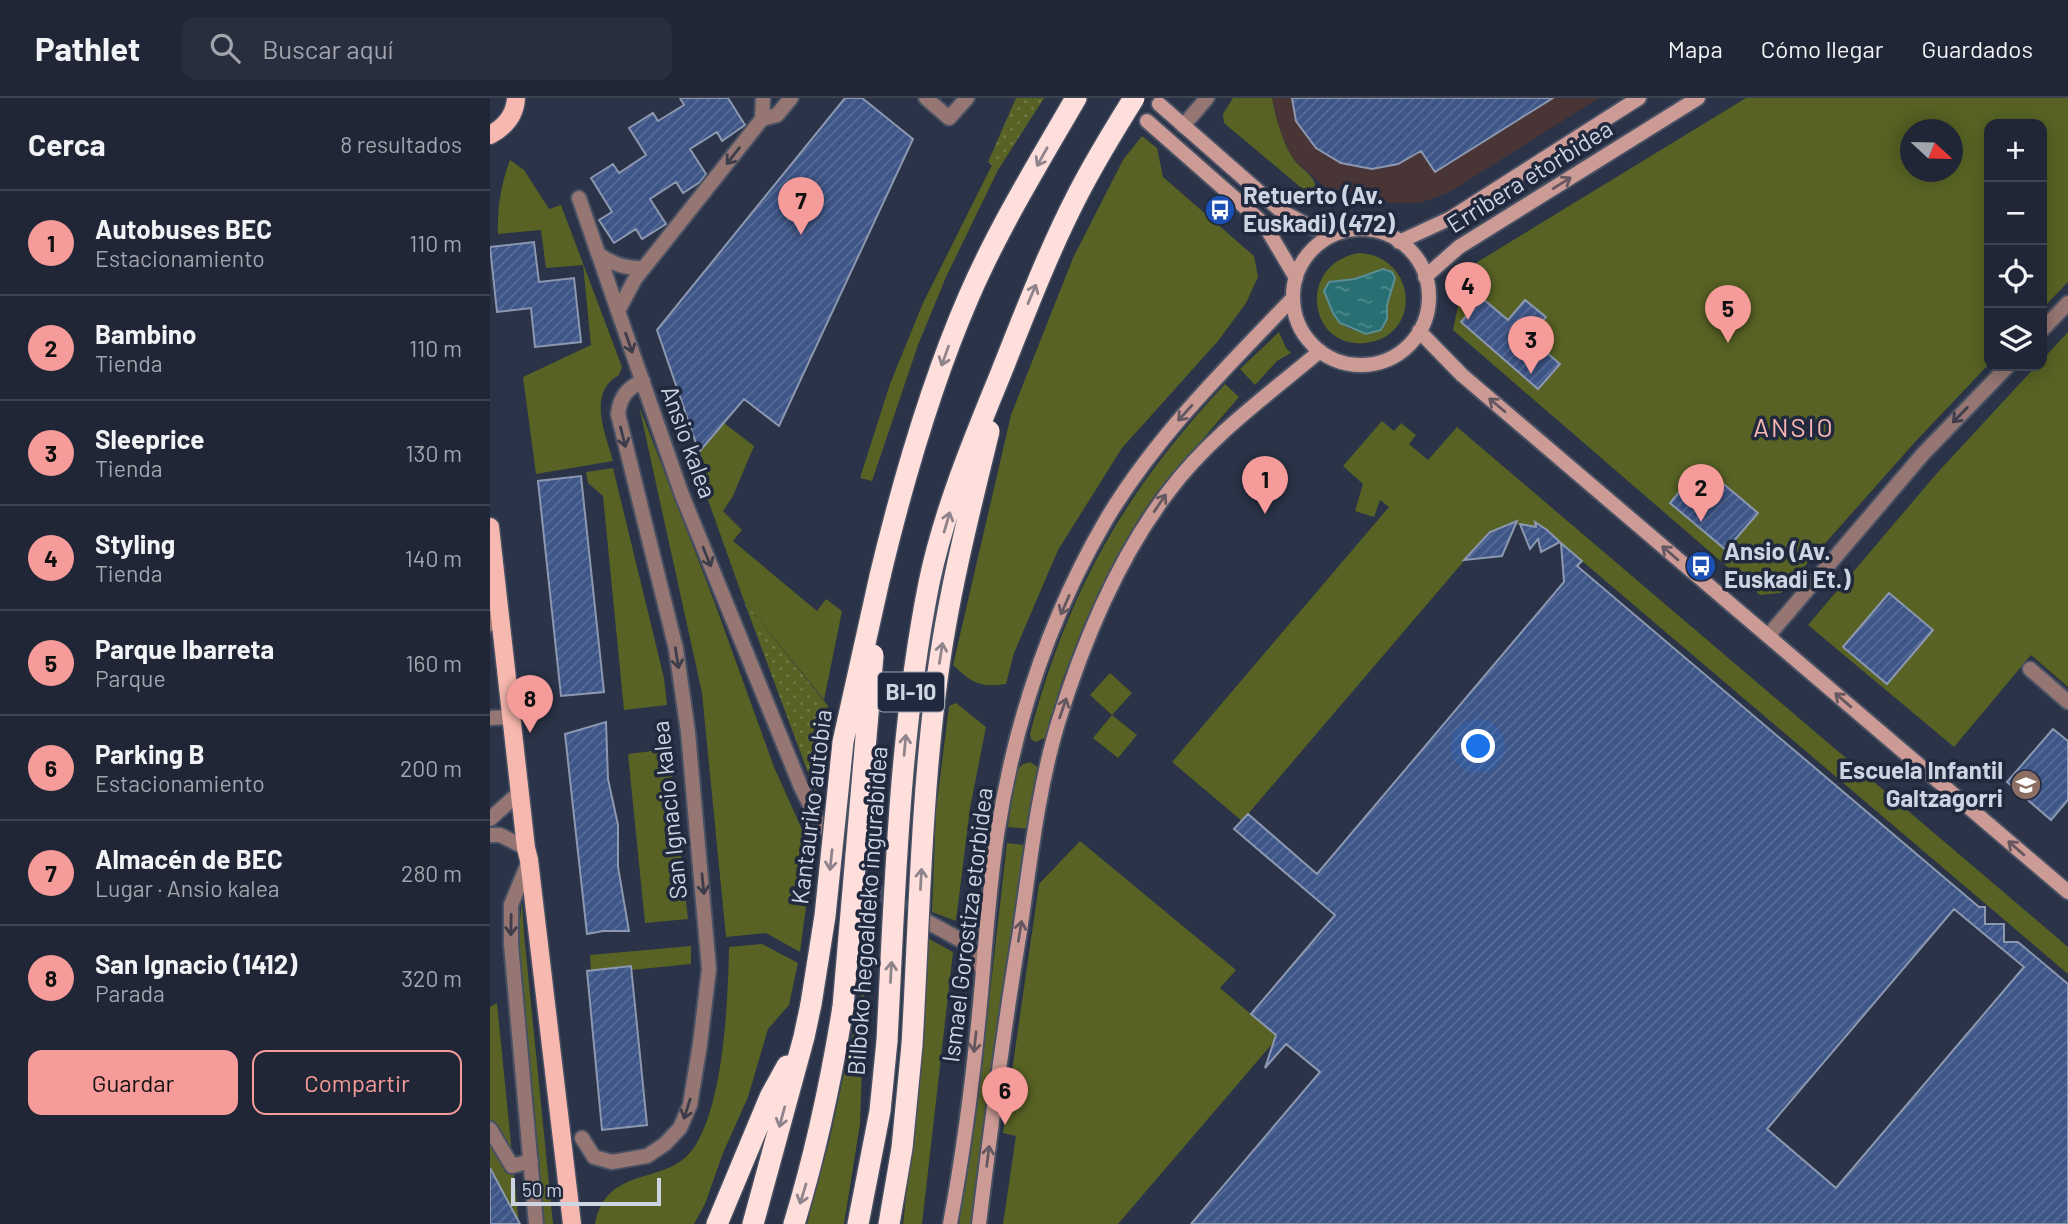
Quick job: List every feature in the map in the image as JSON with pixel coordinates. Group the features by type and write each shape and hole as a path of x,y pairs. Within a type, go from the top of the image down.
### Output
{"highway":[{"name":"BI-10","path":"880,576 908,466 947,349 1006,221 1076,98"},
{"name":"Bilboko hegoaldeko ingurabidea","path":"858,1224 880,1111 887,1041 899,806 916,658 930,580 954,495 973,442 1050,252 1077,195 1134,98"},
{"path":"889,1224 902,1148 912,1045 929,752 937,680 947,614 965,530 1007,358"},
{"name":"Kantauriko autobia","path":"811,1004 825,916 843,742 880,576"},
{"path":"794,1224 829,1093 843,1007 880,576"},
{"name":"Bilboko hegoaldeko ingurabidea","path":"752,1224 811,1004"},
{"path":"717,1224 770,1097 804,1037"}],"main road":[{"path":"490,135 501,129 511,118 516,98"},
{"name":"Erribera etorbidea","path":"1399,242 1451,218 1639,98"},
{"name":"Erribera etorbidea","path":"1425,277 1459,247 1698,98"},
{"path":"1159,104 1281,211 1313,228 1343,232"},
{"path":"1147,121 1264,224 1296,278"},
{"path":"1343,232 1378,232 1399,242 1415,257 1425,277 1428,305 1419,331 1400,352 1374,364 1345,364 1320,351 1300,328 1293,298 1296,278 1304,260 1332,236 1343,232"},
{"name":"Ismael Gorostiza etorbidea","path":"950,1224 964,1152 998,834 1020,727 1048,644 1106,521 1164,436 1293,298"},
{"path":"1419,331 1462,375 2068,892"},
{"name":"Ismael Gorostiza etorbidea","path":"979,1224 1004,1032 1037,821 1058,725 1087,642 1139,533 1169,489 1203,451 1320,351"},
{"path":"490,527 572,1224"}],"street":[{"path":"618,312 625,294 643,268 762,119 763,98"},
{"path":"762,119 777,116 791,98"},
{"path":"926,98 949,118 967,98"},
{"path":"1183,126 1207,98"},
{"name":"Ansio kalea","path":"579,198 687,508 800,787 821,827"},
{"path":"598,254 626,268 643,268"},
{"path":"2047,325 2068,303"},
{"path":"1768,636 1923,453 2003,371"},
{"name":"San Ignacio kalea","path":"582,1138 594,1157 612,1162 647,1156 665,1144 680,1128 690,1105 709,969 688,732 676,649 618,414 624,394 632,385 643,381"},
{"path":"490,624 496,594"},
{"path":"2030,669 2068,702"},
{"path":"490,718 512,717"},
{"path":"490,819 520,792"},
{"path":"490,835 499,835 527,854 512,905 511,944 536,1224"},
{"path":"926,921 966,943 982,969"},
{"path":"490,1129 512,1166 531,1161"}],"shaded area":[{"path":"1016,98 1044,98 998,170 988,162"},
{"path":"1233,98 1272,98 1279,128 1288,150 1315,182 1316,187 1312,192 1305,191 1224,123 1223,114"},
{"path":"1272,98 1599,98 1448,193 1419,203 1392,203 1325,187 1293,159 1279,130"},
{"path":"1746,98 2068,98 2068,282 2047,304 2047,119 1984,119 1984,369 1915,442 1781,593 1760,595 1453,330 1466,269"},
{"path":"1142,136 1157,148 1163,177 1254,256 1258,277 1246,303 1218,341 1122,448 1058,550 1014,653 1006,684 977,683 953,665 1011,415 1073,258 1123,160"},
{"path":"510,160 524,170 549,209 561,205 622,367 619,375 603,392 601,402 603,426 613,461 536,474 523,377 591,345 583,265 546,268 541,230 498,234 500,196"},
{"path":"992,165 998,170 946,277 918,345 872,481 860,478 890,384 923,303"},
{"path":"1359,253 1378,257 1393,267 1402,281 1406,296 1404,312 1397,326 1384,337 1366,343 1346,342 1332,333 1322,321 1317,305 1318,288 1325,273 1339,260","holes":["1383,269 1395,278 1385,324 1374,332 1354,330 1339,322 1324,291 1330,282 1355,280"]},
{"path":"1279,332 1291,353 1277,361 1255,385 1240,369"},
{"path":"2068,332 2068,687 2031,655 1954,747 1808,625 1938,472 2031,371 2047,371 2047,355"},
{"path":"1225,384 1239,397 1142,513 1085,622 1062,681 1045,738 1035,742 1030,734 1045,682 1062,634 1104,546 1157,464"},
{"path":"639,406 774,767 813,854 800,952 766,933 726,937 702,693"},
{"path":"1382,421 1394,431 1401,423 1416,435 1409,444 1428,460 1457,427 2068,947 2068,974 1555,538 1527,525 1517,524 1498,529 1481,541 1242,821 1172,762 1389,507 1380,500 1374,517 1355,511 1363,484 1343,466"},
{"path":"724,423 754,446 733,496 723,511 742,530 733,541 817,611 826,599 842,611 824,700 744,601 702,483 707,469 699,452"},
{"path":"613,468 664,678 667,705 624,710 603,496 588,483 586,472"},
{"path":"744,601 828,706 816,794"},
{"path":"1110,673 1132,693 1112,715 1090,695"},
{"path":"956,703 986,727 970,808 956,921 932,912 936,810 949,706"},
{"path":"1112,715 1137,735 1118,758 1093,738"},
{"path":"669,749 688,919 645,923 628,754"},
{"path":"1030,762 1039,768 1028,829 1008,827 1016,771 1023,764"},
{"path":"1080,841 1236,970 1220,988 1278,1037 1118,1224 1003,1224 1016,1136 1003,1133 1039,884"},
{"path":"1007,843 1025,845 973,1224 959,1224 986,1028"},
{"path":"522,901 553,1224 541,1224 518,939"},
{"path":"929,939 953,952 922,1224 903,1224 921,1057"},
{"path":"762,944 798,963 789,1005 768,1029 748,1097 723,1153 705,1204 694,1224 595,1224 602,1205 612,1192 625,1183 670,1167 684,1159 695,1146 705,1127 718,1077 725,1021 729,947"},
{"path":"691,946 691,964 631,970 631,966 591,970 590,955"},
{"path":"865,977 860,1124 844,1224 807,1224 830,1138"},
{"path":"497,1003 519,1224 490,1224 490,1007"}],"water":[{"path":"1383,269 1392,272 1395,278 1387,305 1387,319 1381,330 1366,334 1340,323 1324,291 1329,282 1355,279"}],"building":[{"path":"680,98 728,98 745,125 722,141 717,132 690,149 706,174 700,182 683,193 676,182 650,199 666,224 642,239 636,229 614,243 599,220 612,212 591,178 613,164 619,173 646,155 629,128 653,113 658,121 684,105"},
{"path":"845,98 862,98 913,139 779,426 744,399 699,452 657,330"},
{"path":"1292,98 1553,98 1435,172 1421,151 1398,164 1372,169 1341,163 1316,148 1296,121"},
{"path":"534,242 539,282 574,278 581,342 535,347 531,308 497,312 490,247"},
{"path":"1482,298 1508,320 1525,300 1546,317 1529,337 1560,364 1538,389 1461,322"},
{"path":"1701,465 1758,513 1726,550 1670,503"},
{"path":"581,476 604,692 561,696 538,481"},
{"path":"1517,521 1502,556 1464,560 1490,532"},
{"path":"1535,522 1560,542 1541,552 1538,539 1530,549 1520,524 1536,527"},
{"path":"1561,543 1582,561 1577,566 1979,907 1985,907 1985,924 2004,924 2004,942 2018,942 2068,984 2068,1224 1191,1224 1320,1072 1286,1044 1265,1068 1276,1035 1251,1014 1335,915 1234,829 1248,814 1317,874 1564,582","holes":["1954,909 2024,967 1836,1188 1767,1129"]},
{"path":"1889,593 1933,630 1887,684 1843,647"},
{"path":"606,722 608,779 618,825 618,867 629,931 587,934 565,734"},
{"path":"2053,729 2068,741 2068,800 2051,820 2007,782"},
{"path":"631,966 647,1125 602,1130 587,971"},
{"path":"490,1168 520,1224 490,1224"}],"tunnel":[{"path":"832,847 860,880 924,920"}],"place":[{"name":"Retuerto (Av. Euskadi) (472)","path":"1220,210"},
{"name":"Almacén de BEC","path":"801,235"},
{"name":"Styling","path":"1468,320"},
{"name":"Parque Ibarreta","path":"1728,343"},
{"name":"Sleeprice","path":"1531,374"},
{"name":"Autobuses BEC","path":"1265,514"},
{"name":"Bambino","path":"1701,522"},
{"name":"Ansio (Av. Euskadi Et.)","path":"1701,566"},
{"name":"San Ignacio (1412)","path":"530,733"},
{"name":"Escuela Infantil Galtzagorri","path":"2026,785"},
{"name":"Parking B","path":"1005,1125"}],"district":[{"name":"ANSIO","path":"1794,428"}]}
